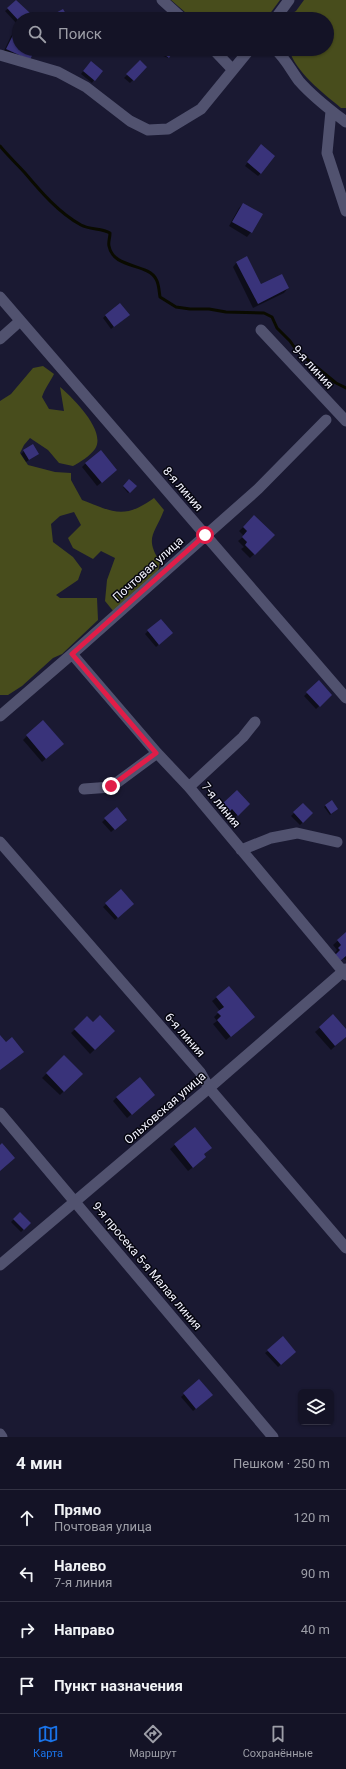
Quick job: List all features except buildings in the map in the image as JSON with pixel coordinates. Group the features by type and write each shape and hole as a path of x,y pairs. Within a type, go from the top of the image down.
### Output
{"street":[{"path":"162,0 175,12"},
{"path":"280,12 289,0"},
{"path":"0,55 58,72 86,87 130,121 148,130 168,129 200,109 244,56"},
{"path":"220,56 232,69"},
{"path":"283,56 300,82 331,111 346,122"},
{"path":"331,111 327,153 346,212"},
{"name":"8-я линия","path":"0,297 346,698"},
{"path":"0,339 20,321"},
{"name":"9-я линия","path":"261,330 346,421"},
{"name":"Почтовая улица","path":"0,715 72,654 258,489 326,420"},
{"name":"7-я линия","path":"72,654 156,753 189,787 345,972"},
{"path":"189,787 243,737 255,722"},
{"path":"84,789 111,786 156,753"},
{"path":"241,850 271,838 297,833 338,842"},
{"name":"6-я линия","path":"0,842 200,1072 209,1088 346,1248"},
{"name":"Ольховская улица","path":"0,1266 345,972"},
{"name":"9-я просека 5-я Малая линия","path":"0,1113 273,1437"}],"green space":[{"path":"171,0 280,0 271,12 185,12"},
{"path":"304,0 346,0 346,108 341,108 310,82 297,66 291,56 334,56 334,12 294,12"},
{"path":"43,366 54,374 42,397 49,409 64,411 60,387 80,406 92,424 96,433 97,442 95,449 90,454 73,466 59,463 48,450 30,438 20,453 28,465 55,472 71,473 71,480 82,500 102,508 118,512 126,511 143,505 154,498 164,510 152,541 155,554 160,562 157,576 114,612 105,601 107,580 115,558 101,551 93,559 73,548 68,538 81,525 74,512 60,516 51,524 53,542 73,557 82,569 78,580 56,595 60,598 97,598 98,620 62,654 53,658 22,686 8,695 0,695 0,401 11,394 33,368"}],"waterway":[{"path":"0,146 44,195 65,214 85,227 103,230 110,233 109,244 112,253 117,259 146,270 152,274 158,283 160,297 176,307 209,309 226,312 264,313 272,317 277,328 290,341 297,351 336,383 346,388"}],"route":[{"path":"111,786 156,753 72,654 205,535"}]}
